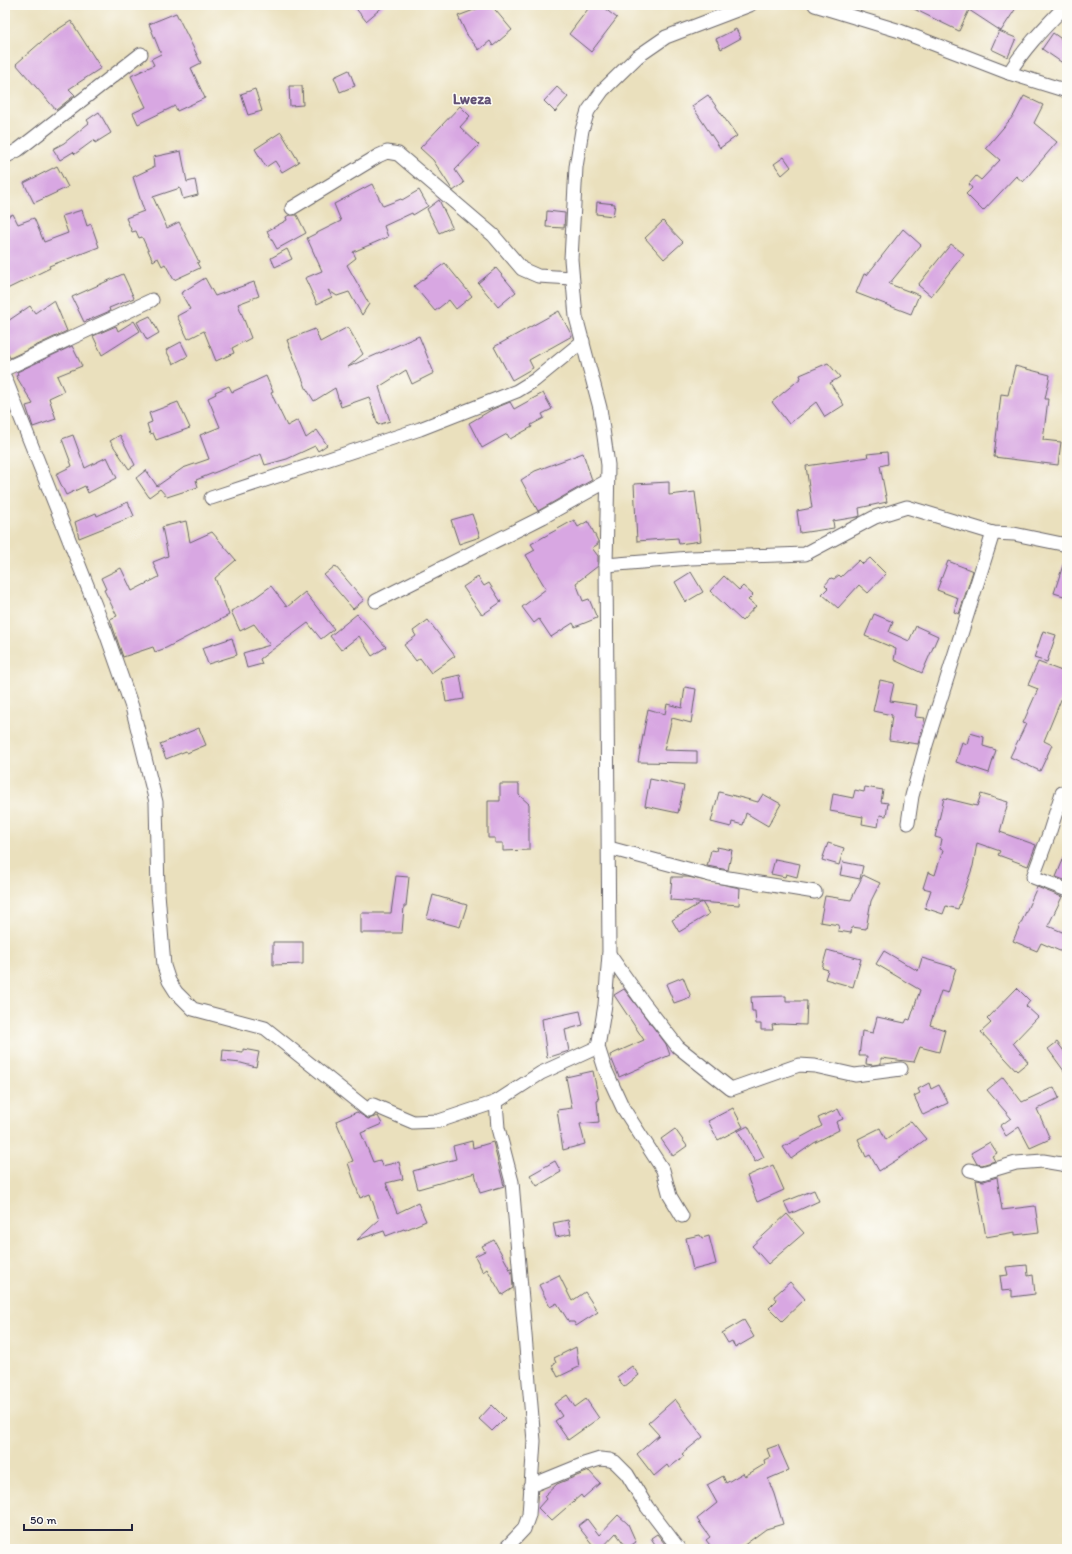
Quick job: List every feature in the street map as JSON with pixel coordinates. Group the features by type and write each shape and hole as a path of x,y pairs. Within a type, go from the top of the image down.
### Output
{"street":[{"path":"682,1216 670,1196 663,1170 623,1108 605,1069 598,1047 605,1005 609,954 606,565 608,465 600,408 576,317 571,259 576,167 582,130 594,102 603,90 637,57 666,37 750,5"},
{"path":"815,5 900,31 1009,73 1067,92"},
{"path":"1009,73 1018,58 1037,35 1066,5"},
{"path":"5,157 18,150 141,54"},
{"path":"292,208 378,156 391,152 398,154 493,235 522,269 538,276 572,278"},
{"path":"5,369 152,300"},
{"path":"211,498 420,429 517,391 536,380 583,341"},
{"path":"5,378 106,633 132,707 156,802 158,893 164,966 169,981 176,992 193,1009 265,1028 369,1111 373,1105 413,1122 439,1121 496,1102 542,1073 598,1047"},
{"path":"376,601 543,518 607,481"},
{"path":"606,565 690,558 805,554 875,517 907,507 993,533 1014,534 1067,545"},
{"path":"908,823 912,796 926,745 993,533"},
{"path":"1062,793 1033,877 1067,890"},
{"path":"609,848 710,875 815,892"},
{"path":"609,954 643,1002 678,1047 731,1088 799,1065 815,1066 855,1075 901,1069"},
{"path":"496,1102 498,1128 512,1182 534,1441 529,1515 524,1529 505,1549"},
{"path":"970,1170 982,1173 1016,1163 1043,1161 1067,1165"},
{"path":"530,1486 600,1459 615,1462 627,1474 647,1507 679,1549"}],"building":[{"path":"353,5 385,5 366,21"},
{"path":"487,5 491,5 512,30 493,46 490,41 479,50 467,35 458,16"},
{"path":"591,5 600,5 617,18 591,52 569,34"},
{"path":"906,5 1018,5 1001,31 969,10 959,31"},
{"path":"176,13 201,63 191,68 205,98 177,111 175,106 138,124 133,113 146,107 131,76 154,65 151,59 161,54 149,24"},
{"path":"71,21 101,68 69,89 75,95 56,110 16,64 49,35"},
{"path":"736,29 741,38 721,49 716,39"},
{"path":"999,31 1016,38 1008,57 991,49"},
{"path":"1053,33 1067,43 1067,66 1042,49"},
{"path":"349,70 355,86 340,92 334,77"},
{"path":"289,86 302,86 303,105 290,106"},
{"path":"557,87 568,97 555,112 544,101"},
{"path":"255,89 262,111 248,115 241,94"},
{"path":"708,95 737,136 720,148 692,106"},
{"path":"1024,96 1043,105 1034,123 1057,142 1023,182 1016,176 983,211 966,194 972,188 969,184 976,176 981,180 1000,160 986,148 1014,115"},
{"path":"460,106 470,116 460,127 479,145 455,170 464,183 453,191 433,160 420,148"},
{"path":"99,112 111,133 95,143 94,140 75,154 73,152 60,160 53,149 64,143 89,123 87,120"},
{"path":"281,132 299,162 282,172 275,161 266,167 255,149"},
{"path":"181,151 187,182 195,180 198,195 183,199 180,188 153,197 167,228 179,222 199,262 197,263 200,268 174,280 165,264 162,266 158,258 153,261 142,237 139,238 136,231 132,232 126,218 144,211 133,177 154,167 153,157"},
{"path":"784,157 791,167 782,175 774,164"},
{"path":"57,166 68,187 34,203 24,183"},
{"path":"372,184 383,206 401,199 402,200 419,190 428,206 413,215 412,213 384,226 388,237 353,252 356,258 347,265 369,304 362,315 349,292 337,296 328,290 332,297 317,304 305,278 322,271 307,238 341,221 334,204"},
{"path":"439,200 452,227 439,233 427,209"},
{"path":"597,202 615,204 613,216 596,214"},
{"path":"82,210 87,226 91,224 99,247 49,266 50,268 5,290 5,218 13,214 18,224 34,218 44,242 68,233 62,216"},
{"path":"547,211 565,213 564,228 546,227"},
{"path":"289,215 297,215 306,233 277,249 267,231 287,220 286,217"},
{"path":"663,221 683,242 664,259 645,238"},
{"path":"903,229 921,245 889,284 919,295 911,314 856,293 864,274 867,275"},
{"path":"951,244 964,254 931,296 918,285"},
{"path":"287,249 292,259 275,267 271,258"},
{"path":"445,263 472,296 456,309 449,300 435,311 414,286"},
{"path":"496,268 516,292 498,307 478,283"},
{"path":"123,274 134,298 109,308 110,311 84,322 72,297"},
{"path":"205,278 215,296 254,282 259,296 238,304 251,338 232,348 234,353 216,361 204,331 188,339 177,316 190,309 181,293"},
{"path":"54,300 67,331 10,358 5,348 5,323 30,306 35,313"},
{"path":"559,311 572,336 529,360 533,368 512,380 494,347"},
{"path":"150,316 159,333 147,340 137,322"},
{"path":"134,321 140,331 102,355 93,336 116,326 118,331"},
{"path":"348,327 363,354 348,367 419,336 434,373 412,384 406,370 379,387 390,421 378,425 369,397 341,407 335,388 314,401 306,388 287,340 315,329 320,342"},
{"path":"181,342 188,356 173,364 166,350"},
{"path":"72,346 82,366 57,376 64,391 49,398 56,419 33,427 26,406 33,404 16,376 18,375 17,372"},
{"path":"828,363 840,377 830,383 844,405 825,417 816,402 789,424 772,402 801,378 800,375"},
{"path":"1015,366 1050,375 1045,399 1048,399 1043,440 1061,442 1058,465 994,457 1001,394 1008,395"},
{"path":"266,376 273,392 271,393 287,426 298,420 306,438 317,430 327,445 318,451 315,446 287,459 265,465 261,454 196,480 198,487 167,497 160,489 149,497 136,478 146,470 157,486 183,468 209,459 200,435 220,427 208,398 216,394 215,392 229,386 232,392"},
{"path":"543,393 552,409 542,414 544,418 531,425 532,427 510,439 507,434 482,448 469,423 493,409 510,402 514,409"},
{"path":"178,402 190,428 156,440 153,433 150,434 147,424 152,422 149,413"},
{"path":"73,435 85,468 107,457 117,478 88,493 85,486 66,495 56,474 72,466 62,439"},
{"path":"120,435 135,465 129,469 110,441"},
{"path":"887,452 888,464 880,466 887,502 859,508 860,516 833,521 834,528 800,533 797,511 812,508 806,466 868,457 867,454"},
{"path":"583,453 592,480 538,511 521,480 535,471"},
{"path":"669,482 669,495 695,492 701,541 679,544 678,538 637,541 634,484"},
{"path":"128,502 134,516 79,538 75,522 96,513 97,516"},
{"path":"472,514 480,537 459,544 451,520"},
{"path":"574,520 578,527 588,521 598,541 598,544 592,548 598,556 598,566 576,583 583,601 589,599 597,618 575,627 573,623 551,637 539,619 534,623 522,607 546,589 526,555 535,550 531,544"},
{"path":"186,521 190,542 212,532 236,560 215,578 229,615 166,648 155,652 153,647 123,657 110,619 117,616 104,590 106,589 101,578 121,568 132,591 159,577 153,562 168,556 162,527"},
{"path":"870,558 886,574 868,593 859,585 838,608 822,594 828,588 825,585 831,578 834,579 839,575 841,577 859,560 863,564"},
{"path":"1065,559 1067,559 1067,597 1054,593"},
{"path":"948,561 973,571 959,614 954,612 958,598 937,590"},
{"path":"335,566 364,600 353,609 324,575"},
{"path":"691,572 703,592 686,602 675,582"},
{"path":"724,576 739,590 743,586 753,595 748,600 756,606 742,621 710,591"},
{"path":"478,577 484,586 489,583 501,602 482,615 463,587"},
{"path":"271,586 287,607 305,592 334,629 321,639 308,623 260,659 262,664 247,668 243,653 270,645 254,624 240,631 231,611 249,602"},
{"path":"357,614 386,647 372,656 359,636 341,650 330,636"},
{"path":"874,614 893,622 889,632 909,641 916,626 938,636 922,673 894,660 896,649 865,636"},
{"path":"428,620 455,656 431,673 420,658 416,661 404,645 416,636 413,631"},
{"path":"1043,631 1056,635 1047,662 1034,658"},
{"path":"232,638 237,655 208,664 202,648"},
{"path":"1038,662 1067,673 1063,682 1067,685 1044,741 1052,745 1040,771 1010,757 1026,724 1023,723 1038,689 1028,685"},
{"path":"460,675 464,699 446,702 442,679"},
{"path":"880,680 894,683 890,701 917,705 915,717 925,718 918,744 889,740 892,715 873,711"},
{"path":"685,687 696,689 691,723 672,718 664,750 697,751 697,763 638,762 648,709 665,714 667,704 682,708"},
{"path":"199,728 206,745 187,753 186,751 166,759 160,744"},
{"path":"970,733 984,737 983,746 996,750 989,773 956,762 962,742 967,744"},
{"path":"650,779 684,786 678,813 645,806"},
{"path":"500,784 519,784 519,795 529,804 529,850 503,851 503,843 495,843 495,838 488,838 488,801 500,801"},
{"path":"865,787 883,790 881,802 888,803 886,816 880,815 878,827 862,824 863,817 830,811 833,794 853,798 855,790 864,792"},
{"path":"719,792 758,802 763,794 781,804 768,826 746,813 743,825 732,822 731,827 711,822"},
{"path":"981,794 1008,802 1000,832 1036,845 1028,866 998,855 1000,851 977,843 973,866 958,909 946,906 943,914 925,908 931,890 923,888 928,872 935,875 943,850 940,849 942,839 935,837 944,798 977,806"},
{"path":"828,843 844,848 839,865 822,860"},
{"path":"717,847 732,850 728,870 707,866 711,850 716,851"},
{"path":"1067,850 1067,881 1056,877"},
{"path":"775,859 800,864 797,877 786,874 785,877 771,874"},
{"path":"843,862 863,866 860,879 840,875"},
{"path":"863,875 880,883 871,901 866,929 852,927 851,933 838,931 839,925 820,922 825,896 851,900"},
{"path":"396,876 409,877 406,906 404,906 402,933 361,933 361,913 391,913"},
{"path":"672,877 688,877 740,888 739,905 670,900"},
{"path":"1037,887 1062,897 1048,926 1067,934 1067,954 1041,943 1037,951 1013,941"},
{"path":"433,895 467,905 460,927 427,918"},
{"path":"702,902 709,914 679,932 672,920"},
{"path":"273,942 303,942 303,964 273,965"},
{"path":"827,950 861,959 853,987 825,979 828,970 822,968"},
{"path":"884,951 918,971 922,958 956,968 948,993 941,991 930,1025 945,1030 939,1052 920,1047 914,1062 881,1058 881,1064 873,1065 866,1064 867,1056 859,1056 862,1031 873,1033 877,1017 905,1023 907,1019 910,1020 920,990 876,964"},
{"path":"683,977 691,997 674,1003 666,984"},
{"path":"1017,988 1030,1001 1026,1006 1038,1017 1013,1043 1028,1062 1017,1071 981,1032 991,1023 987,1019"},
{"path":"624,989 666,1044 670,1055 619,1077 610,1055 644,1040 614,995"},
{"path":"786,996 786,1001 807,1001 806,1025 780,1024 772,1025 773,1030 761,1030 761,1024 756,1024 755,1011 752,1011 751,997"},
{"path":"580,1011 583,1025 565,1030 569,1051 547,1058 542,1019"},
{"path":"1057,1042 1067,1055 1067,1075 1048,1049"},
{"path":"243,1049 259,1052 256,1067 241,1063 222,1061 223,1050 243,1052"},
{"path":"593,1071 599,1100 597,1101 599,1122 580,1124 585,1144 563,1150 557,1110 572,1108 566,1077"},
{"path":"1003,1077 1022,1102 1054,1087 1059,1098 1037,1109 1050,1139 1030,1148 1019,1127 1006,1136 1000,1126 1011,1118 987,1090"},
{"path":"929,1083 931,1089 939,1085 948,1103 923,1115 914,1096 920,1093 918,1089"},
{"path":"733,1108 743,1127 718,1140 708,1121"},
{"path":"838,1109 843,1119 836,1122 839,1130 814,1143 791,1159 783,1147 822,1126 818,1118"},
{"path":"357,1112 368,1119 378,1116 382,1124 361,1133 373,1162 380,1160 382,1166 399,1162 403,1179 386,1183 397,1213 418,1203 426,1221 386,1236 384,1231 357,1240 379,1220 370,1194 360,1198 348,1163 353,1161 336,1121"},
{"path":"911,1121 926,1139 879,1171 870,1155 866,1157 858,1139 880,1128 886,1140"},
{"path":"748,1126 764,1157 755,1162 738,1131"},
{"path":"675,1129 687,1146 673,1156 661,1139"},
{"path":"472,1141 473,1148 493,1142 504,1186 480,1193 475,1173 418,1189 413,1171 456,1159 453,1146"},
{"path":"990,1142 997,1153 992,1156 995,1161 982,1165 977,1164 971,1153"},
{"path":"555,1161 561,1172 537,1186 530,1175"},
{"path":"773,1165 784,1190 757,1202 747,1176"},
{"path":"997,1177 1002,1210 1035,1206 1039,1232 1015,1235 1015,1232 986,1237 976,1180 984,1181"},
{"path":"814,1190 819,1201 790,1214 784,1202"},
{"path":"787,1214 804,1233 768,1264 752,1246"},
{"path":"568,1220 571,1234 556,1237 553,1223"},
{"path":"700,1235 702,1238 709,1236 716,1264 693,1270 686,1238"},
{"path":"494,1240 512,1273 513,1288 502,1295 487,1269 483,1272 475,1256 485,1251 482,1246"},
{"path":"1027,1265 1028,1276 1033,1275 1035,1294 1012,1297 1012,1290 1002,1291 1000,1276 1008,1275 1006,1267"},
{"path":"559,1275 572,1301 585,1292 598,1312 576,1326 574,1322 569,1322 557,1303 550,1307 539,1285"},
{"path":"790,1282 805,1299 782,1321 769,1308 777,1300 774,1296"},
{"path":"744,1320 754,1337 735,1348 732,1341 728,1343 722,1333"},
{"path":"576,1347 579,1367 558,1377 552,1365 556,1363 554,1358"},
{"path":"632,1366 639,1375 624,1387 617,1377"},
{"path":"567,1395 575,1407 586,1399 599,1418 568,1440 555,1421 562,1416 554,1404"},
{"path":"675,1399 703,1437 682,1454 684,1456 669,1468 667,1465 654,1476 637,1454 659,1435 648,1423"},
{"path":"492,1405 505,1418 492,1431 479,1419"},
{"path":"778,1445 789,1470 768,1479 783,1524 766,1529 739,1549 713,1549 706,1540 710,1537 697,1519 717,1503 707,1485 723,1476 726,1483 743,1473 745,1476 765,1464 764,1460 770,1457 767,1449"},
{"path":"589,1471 600,1483 583,1498 581,1495 551,1521 538,1508 546,1499 544,1496 557,1484"},
{"path":"618,1515 628,1524 636,1542 627,1548 616,1533 601,1549 596,1549 578,1526 587,1519 599,1535"},
{"path":"657,1534 669,1549 658,1549 651,1538"}],"district":[{"name":"Lweza","path":"472,99"}]}
